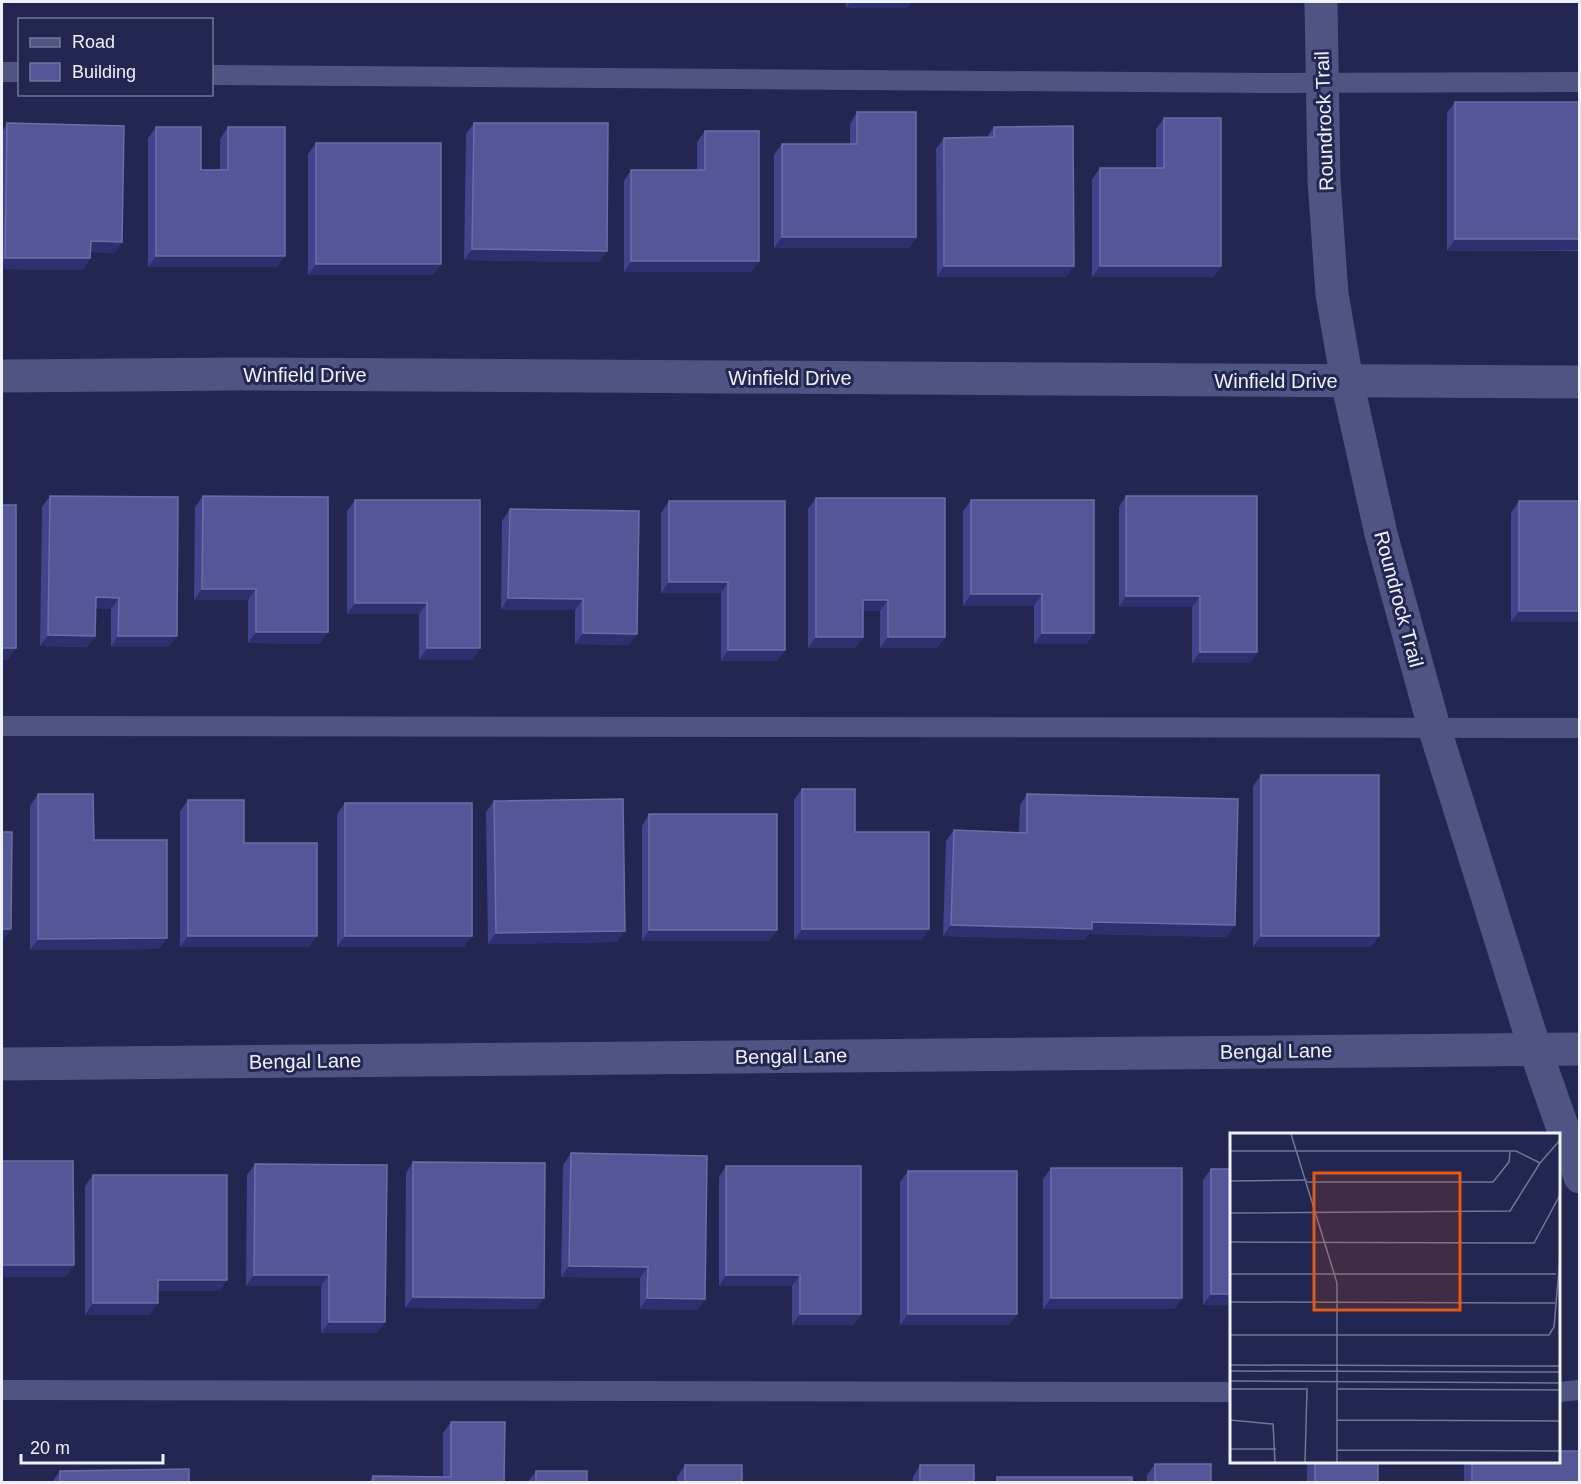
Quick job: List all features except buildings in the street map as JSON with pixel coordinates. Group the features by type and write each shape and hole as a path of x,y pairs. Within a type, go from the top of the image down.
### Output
{"street":[{"name":"Roundrock Trail","path":"1321,2 1324,180 1332,294 1347,381 1381,534 1434,727 1534,1049 1580,1177"},
{"name":"Winfield Drive","path":"2,376 240,374 1580,382"},
{"name":"Bengal Lane","path":"2,1064 1580,1049"}],"lane":[{"path":"2,72 18,72"},
{"path":"213,75 1323,83 1580,82"},
{"path":"2,726 1580,728"},
{"path":"2,1390 1230,1392"},
{"path":"1560,1392 1580,1390"}]}
